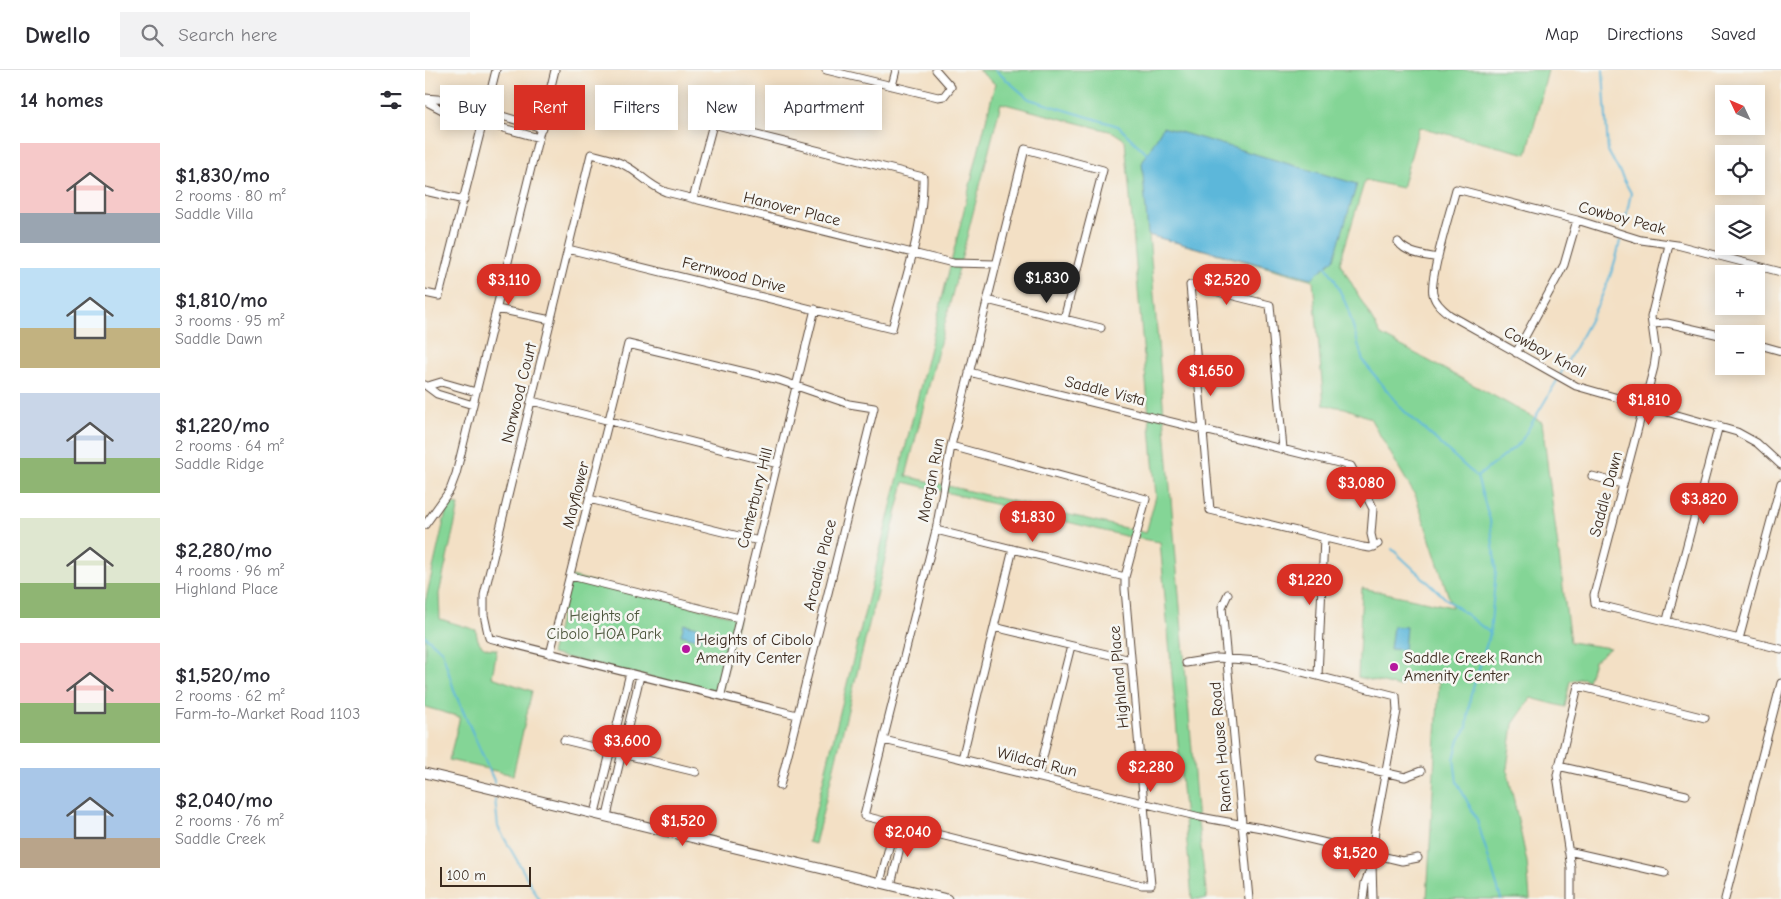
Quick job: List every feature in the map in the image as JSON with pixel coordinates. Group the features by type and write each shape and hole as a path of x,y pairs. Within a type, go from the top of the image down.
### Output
{"main road":[{"path":"425,773 947,899"}],"street":[{"path":"492,85 496,70"},
{"path":"552,85 555,70"},
{"path":"825,70 938,97 944,96 951,87 936,70"},
{"path":"892,86 896,70"},
{"path":"425,100 440,100"},
{"path":"425,100 440,109"},
{"path":"693,198 713,124 923,177 923,204 911,252"},
{"path":"504,128 539,138"},
{"path":"425,293 439,296 481,130"},
{"path":"425,525 450,490 541,130"},
{"name":"Morgan Run","path":"895,824 864,816 935,530 951,446 1025,149 1103,170 1064,319"},
{"name":"Hanover Place","path":"591,154 617,161 628,167 651,186 693,198 956,263 996,264"},
{"name":"Norwood Court","path":"551,654 489,638 484,615 484,595 591,154"},
{"name":"Cowboy Peak","path":"1456,189 1577,220 1641,240 1781,272"},
{"name":"Cowboy Knoll","path":"1456,189 1438,258 1432,292 1439,306 1449,314 1576,386 1643,407 1737,432 1757,443 1781,465"},
{"path":"425,191 464,200"},
{"path":"1516,353 1564,265 1577,220"},
{"path":"1398,242 1410,252 1438,258"},
{"name":"Saddle Dawn","path":"1667,620 1595,604 1594,595 1655,360 1652,311 1669,245"},
{"name":"Fernwood Drive","path":"568,249 892,329 911,252"},
{"path":"1283,449 1270,305 1190,285 1210,510 1324,538 1318,676"},
{"path":"987,300 1101,328"},
{"path":"497,309 551,320"},
{"name":"Canterbury Hill","path":"721,694 815,309"},
{"path":"1652,324 1667,323 1715,334"},
{"name":"Mayflower","path":"551,654 628,344 797,385"},
{"path":"1765,347 1781,351"},
{"name":"Saddle Vista","path":"969,372 1351,466 1373,509 1371,534 1376,545 1363,547 1324,538"},
{"path":"426,385 441,382 476,392"},
{"path":"426,385 437,394 473,404"},
{"path":"449,398 453,385"},
{"name":"Arcadia Place","path":"780,786 873,408 849,404 797,385"},
{"path":"531,401 777,464"},
{"path":"1719,426 1667,620 1781,648"},
{"name":"Highland Place","path":"905,826 1133,883 1151,885 1125,578 1146,499 951,446"},
{"path":"1592,476 1622,484"},
{"path":"1739,639 1781,483"},
{"path":"589,499 759,541"},
{"path":"935,530 1125,578"},
{"path":"962,758 1013,549"},
{"path":"571,576 739,618"},
{"name":"Ranch House Road","path":"1228,594 1222,607 1249,899"},
{"path":"993,627 1131,660"},
{"path":"1038,777 1071,646"},
{"path":"551,654 721,694 797,715"},
{"path":"1186,663 1227,659 1259,661 1396,696 1397,711 1384,774 1373,855 1373,899"},
{"path":"595,813 629,673"},
{"path":"607,816 640,676"},
{"path":"1725,899 1781,682"},
{"path":"1571,899 1571,868 1558,792 1559,766 1578,686 1705,718"},
{"path":"564,740 696,772"},
{"name":"Wildcat Run","path":"884,740 1242,826 1267,829 1402,861 1417,858"},
{"path":"1320,758 1384,774 1405,777 1421,771"},
{"path":"1559,766 1686,794"},
{"path":"880,882 895,824 905,826 891,885"},
{"path":"1568,851 1665,873"},
{"path":"1363,899 1365,883 1372,865"}],"green space":[{"path":"978,70 1548,70 1527,154 1419,127 1402,188 1365,180 1340,263 1381,335 1542,422 1570,642 1610,648 1594,661 1588,681 1584,678 1570,681 1565,707 1531,698 1513,724 1507,768 1527,862 1530,899 1427,899 1439,682 1404,681 1400,687 1358,677 1362,588 1452,607 1416,497 1370,418 1345,408 1324,405 1313,280 1149,235 1198,822 1207,899 1192,899 1160,542 1129,537 904,482 815,844 808,842 995,84","holes":["1001,103 1113,132 1125,140 1156,496 1146,533 906,476"]},
{"path":"448,503 459,505 439,594 440,619 476,630 479,642 484,647 497,649 492,677 532,691 513,775 449,760 460,717 425,707 425,603"},
{"name":"Heights of Cibolo HOA Park","path":"571,576 739,618 721,694 551,654"}],"water":[{"path":"1163,127 1357,184 1334,259 1312,278 1148,235 1142,163"},
{"path":"684,624 703,628 700,640 681,635"},
{"path":"1393,626 1406,627 1404,650 1390,649"}],"waterway":[{"path":"995,70 1029,99 1118,126 1148,155"},
{"path":"1603,70 1608,151 1631,193 1624,226"},
{"path":"1560,375 1603,293 1616,259 1620,241"},
{"path":"1325,265 1334,278 1348,309 1363,361 1402,409 1477,477 1490,520 1496,570 1490,633 1470,698 1467,728 1459,740 1454,759 1457,782 1477,820 1501,899"},
{"path":"1477,477 1520,443 1558,379"},
{"path":"1392,549 1445,598 1489,632"},
{"path":"425,636 442,651 455,693 495,783"},
{"path":"495,799 498,827 539,899"}],"place":[{"name":"Heights of Cibolo Amenity Center","path":"686,649"},
{"name":"Saddle Creek Ranch Amenity Center","path":"1394,667"}]}
